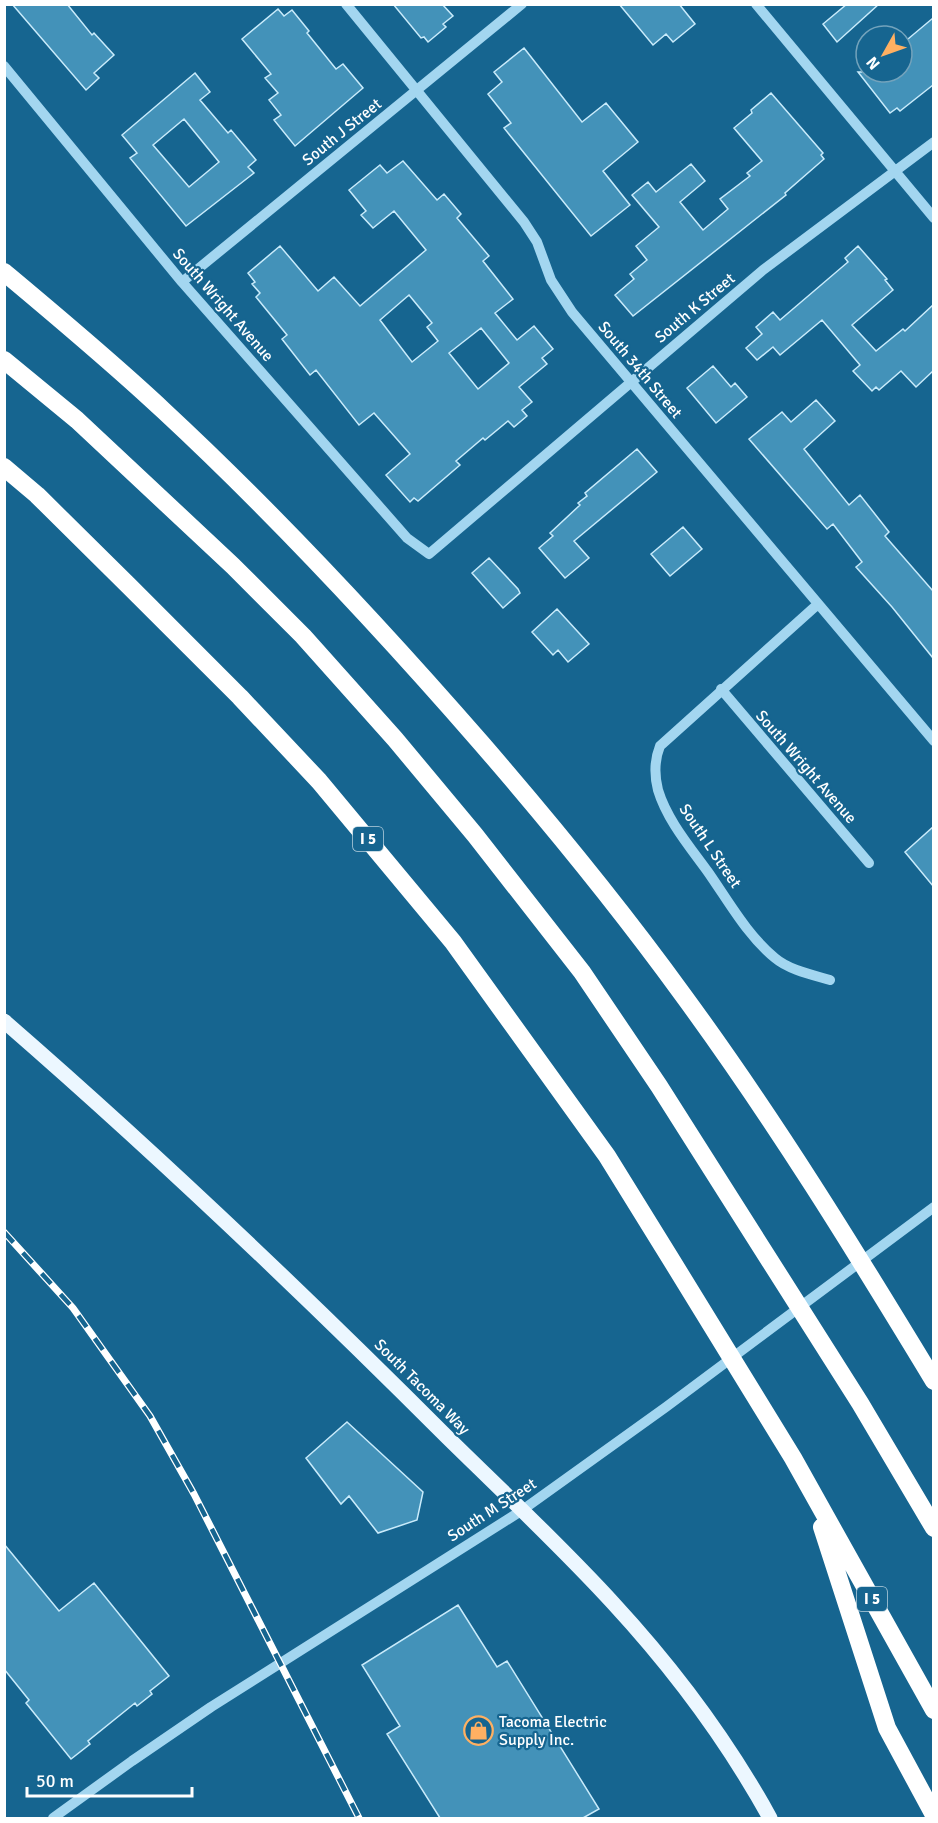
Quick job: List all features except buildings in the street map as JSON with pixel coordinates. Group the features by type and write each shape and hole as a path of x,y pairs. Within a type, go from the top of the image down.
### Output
{"highway":[{"path":"4,272 165,412 317,561 409,660 556,832 701,1020 800,1162 933,1381"},
{"path":"4,360 77,420 233,566 303,636 395,739 475,835 582,972 737,1206 860,1403 933,1528"},
{"name":"I 5","path":"4,467 70,527 319,781 453,942 607,1156 793,1458 933,1710"},
{"path":"810,1488 887,1728 933,1815"}],"main road":[{"name":"South Tacoma Way","path":"4,1021 206,1204 357,1348 613,1603 711,1722 770,1818"}],"street":[{"name":"South 34th Street","path":"346,4 524,222 537,242 544,266 562,299 933,741"},
{"name":"South J Street","path":"182,282 522,4"},
{"path":"756,4 933,218"},
{"name":"South Wright Avenue","path":"4,66 182,282 407,538 429,554"},
{"name":"South K Street","path":"429,554 763,270 933,142"},
{"name":"South L Street","path":"818,604 660,746 655,759 658,792 672,821 752,936 777,960 801,971 830,980"},
{"name":"South Wright Avenue","path":"721,689 869,863"},
{"name":"South M Street","path":"53,1818 211,1707 521,1511 666,1407 933,1207"}],"railway":[{"path":"4,1232 73,1308 150,1416 194,1494 359,1818"}],"place":[{"name":"Tacoma Electric Supply Inc.","path":"478,1731"}]}
